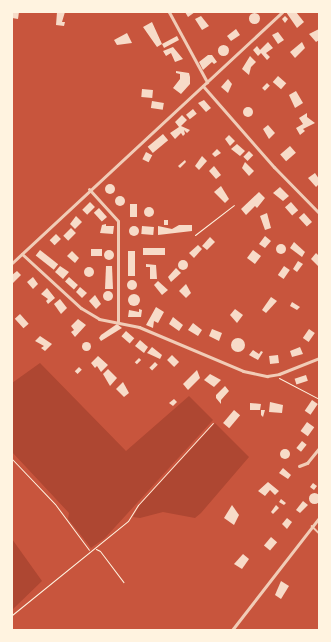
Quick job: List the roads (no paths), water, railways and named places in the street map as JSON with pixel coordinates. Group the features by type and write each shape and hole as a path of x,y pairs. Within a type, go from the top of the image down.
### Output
{"street":[{"path":"169,12 207,82"},
{"path":"12,263 282,12"},
{"path":"203,86 274,167 319,213"},
{"path":"89,190 118,221 118,321"},
{"path":"22,254 81,308 99,319 118,321 169,338 243,371 256,375 274,375 319,358"},
{"path":"299,466 307,463 319,448"},
{"path":"232,630 319,518"}],"lane":[{"path":"312,526 319,533"}]}
